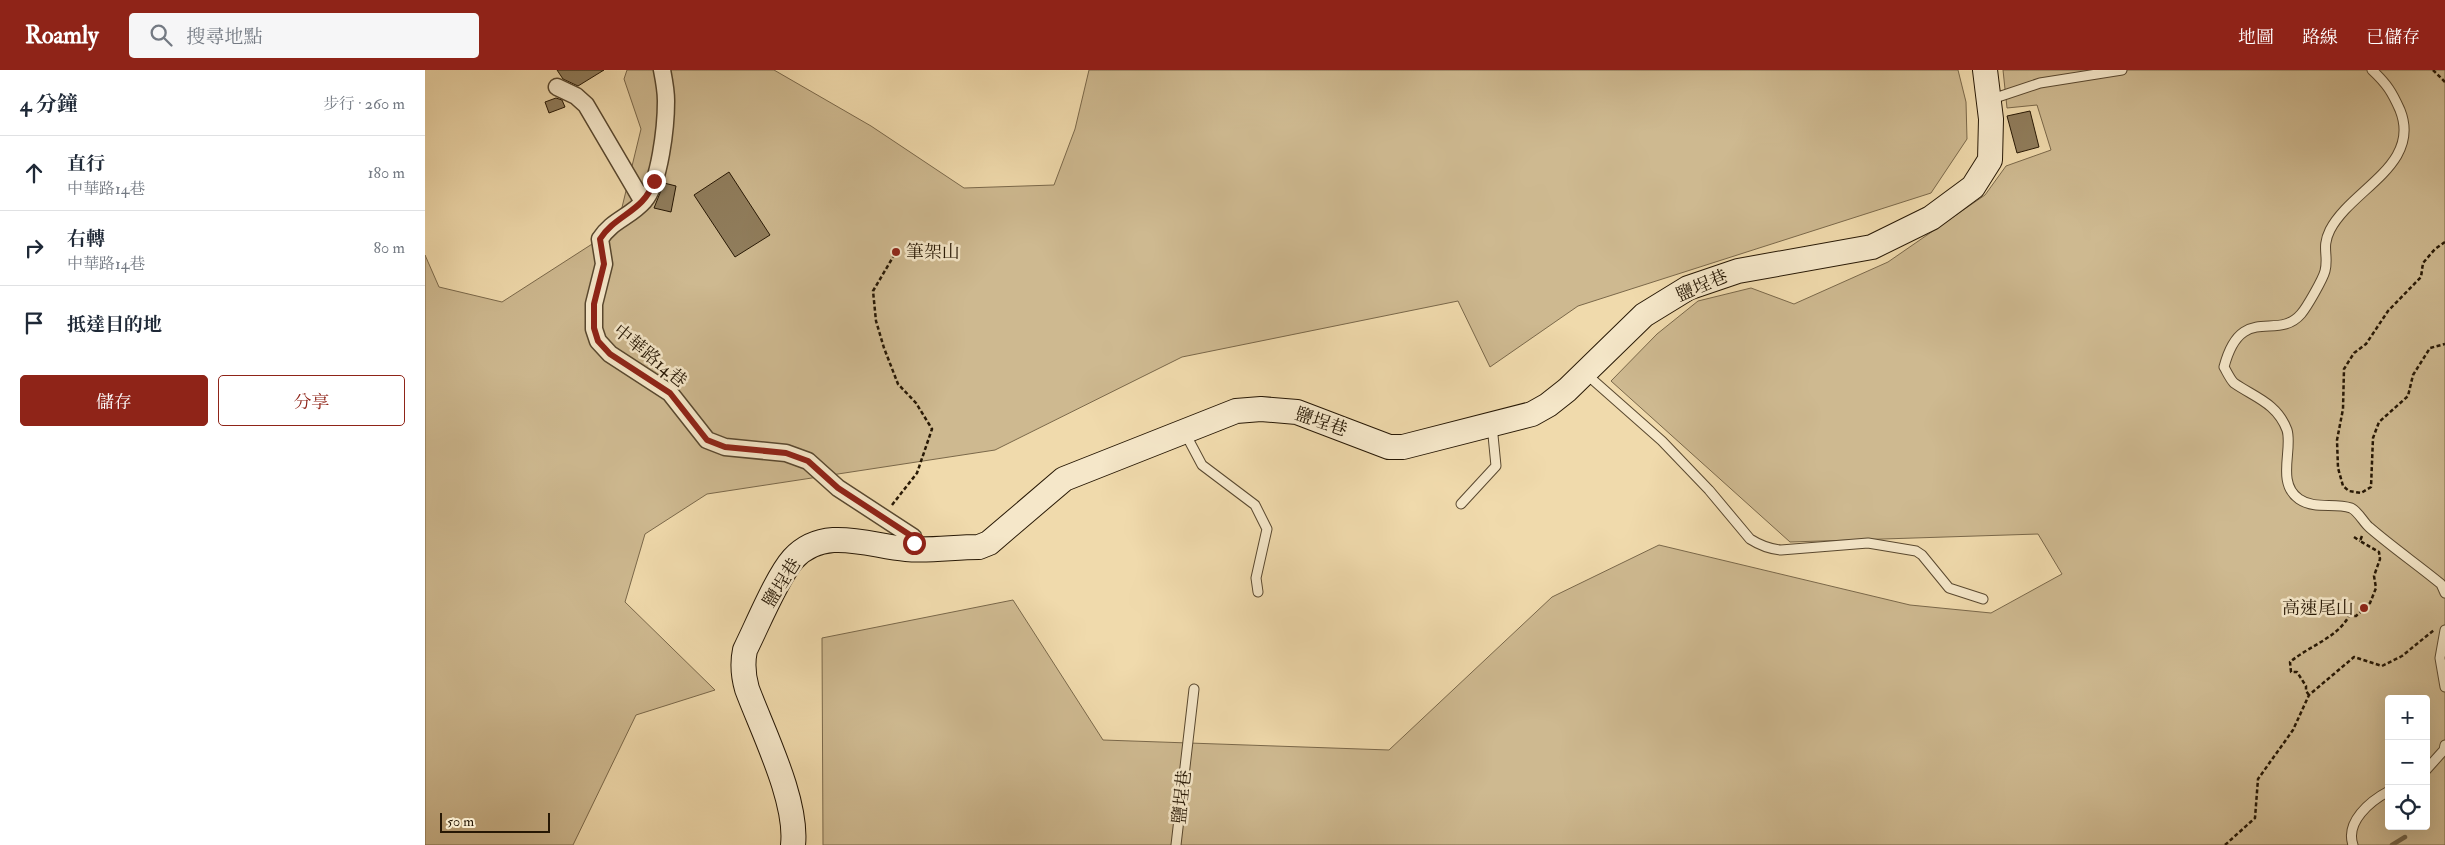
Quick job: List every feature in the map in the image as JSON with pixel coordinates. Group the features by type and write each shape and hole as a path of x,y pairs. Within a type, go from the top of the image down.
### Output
{"street":[{"name":"中華路14巷","path":"662,70 666,100 661,145 651,192 643,202 611,224 600,239 603,272 593,313 594,328 598,341 610,354 670,393 707,440 725,447 795,455 808,461 838,488 913,537 914,543 907,549"},
{"name":"鹽埕巷","path":"793,845 791,812 786,793 743,675 745,650 785,572 794,558 806,549 823,541 842,538 907,549 979,547 989,543 1064,479 1236,411 1281,410 1320,418 1389,446 1403,447 1492,422 1532,414 1549,406 1644,316 1688,288 1738,271 1872,247 1931,218 1973,187 1989,160 1991,119 1985,70"},
{"path":"557,87 575,96 586,105 643,202"}],"lane":[{"path":"1989,100 2040,83 2122,70"},
{"path":"2373,70 2391,88 2405,122 2405,139 2393,164 2344,211 2331,229 2324,245 2325,271 2300,314 2289,323 2245,330 2234,340 2224,367 2233,382 2254,393 2275,410 2287,431 2287,476 2290,489 2299,499 2319,507 2333,505 2351,508 2367,526 2441,584 2445,593"},
{"path":"1585,373 1662,441 1709,490 1751,539 1759,545 1781,550 1868,543 1916,551 1922,555 1949,588 1983,599"},
{"path":"1461,504 1496,466 1492,422"},
{"path":"1184,431 1202,466 1255,506 1267,529 1256,578 1258,592"},
{"path":"2442,628 2440,658 2445,687"},
{"name":"鹽埕巷","path":"1176,845 1194,689"},
{"path":"2430,766 2444,750 2445,745"},
{"path":"2353,845 2350,836 2356,819 2378,797 2385,793"}],"path":[{"path":"2433,70 2445,82"},
{"path":"2445,242 2435,249 2423,263 2421,277 2388,311 2367,344 2354,353 2345,370 2343,409 2337,440 2337,459 2343,486 2349,491 2361,493 2371,487 2373,438 2379,422 2408,396 2413,375 2430,348 2445,344"},
{"path":"882,516 917,473 932,430 916,403 898,384 883,348 876,320 873,291 896,252"},
{"path":"2360,541 2367,526"},
{"path":"2309,695 2306,691 2306,686 2297,672 2291,672 2290,662 2344,626 2349,616 2355,616 2370,602 2377,588 2374,576 2380,559 2379,552 2354,538"},
{"path":"2225,845 2255,818 2258,779 2293,730 2309,695 2354,657 2382,666 2402,656 2442,628"}],"shaded area":[{"path":"627,70 774,70 871,126 964,188 1054,185 1075,129 1089,70 1958,70 1966,102 1967,139 1931,193 1578,306 1490,367 1458,301 1182,357 995,450 707,494 645,534 625,602 715,690 636,715 573,845 425,845 425,255 439,287 502,302 617,228 641,129 624,79"},
{"path":"2003,70 2445,70 2445,845 823,845 822,638 1013,600 1103,740 1389,750 1552,597 1659,545 1910,605 1991,613 2062,574 2038,534 1790,542 1611,381 1657,334 1698,301 1751,288 1794,304 1888,262 1985,195 2006,166 2051,150 2037,105 2007,108"}],"building":[{"path":"557,70 604,70 578,86 563,79"},
{"path":"556,98 562,100 565,107 549,113 545,102"},
{"path":"2030,111 2039,147 2017,153 2007,116"},
{"path":"729,172 770,235 735,257 694,195"},
{"path":"664,183 676,186 671,212 654,208"}],"waterway":[{"path":"2392,845 2405,837"}],"place":[{"name":"筆架山","path":"896,252"},
{"name":"高速尾山","path":"2364,608"}],"route":[{"path":"654,181 651,192 643,202 631,213 611,224 600,239 604,264 593,313 594,328 598,341 610,354 670,393 707,440 725,447 786,453 808,461 838,488 904,530 913,537 914,543"}]}
